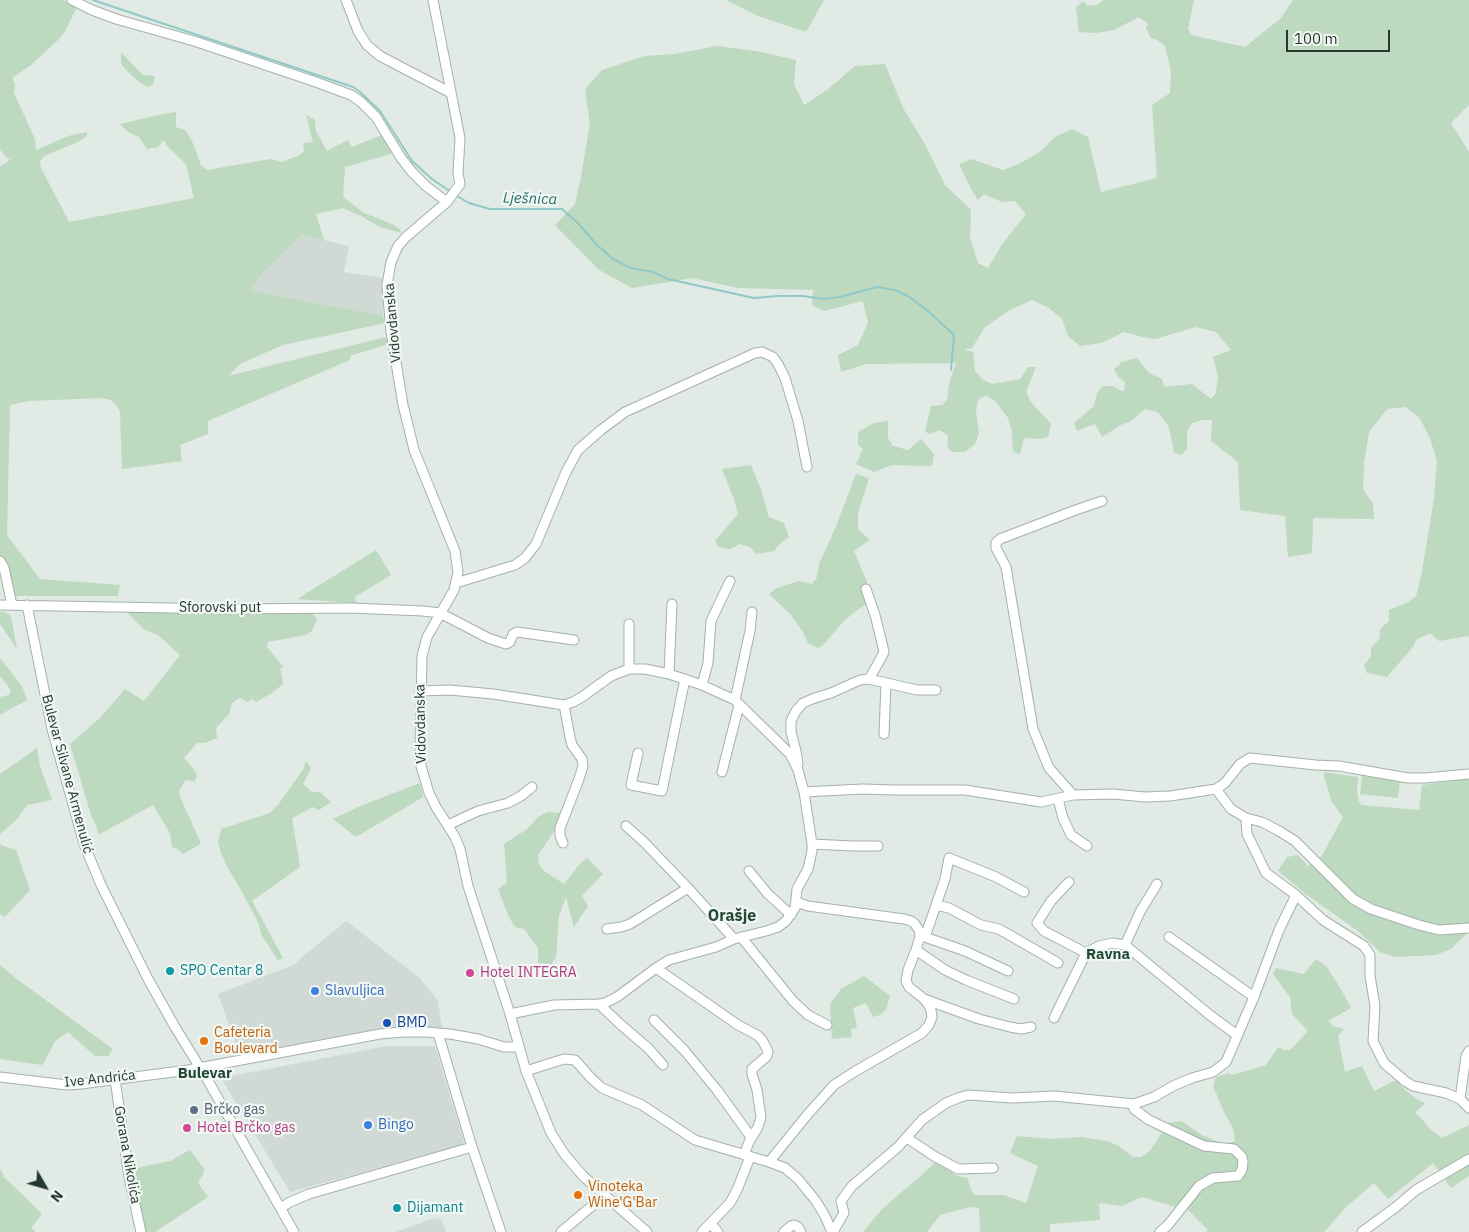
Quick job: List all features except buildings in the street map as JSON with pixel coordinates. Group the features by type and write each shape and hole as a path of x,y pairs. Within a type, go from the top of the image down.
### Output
{"street":[{"path":"72,0 92,10 194,41 313,81 351,96 362,102 376,117 401,158 412,172 426,186 449,200"},
{"path":"346,0 358,31 367,45 380,56 450,94"},
{"path":"433,0 450,94"},
{"name":"Vidovdanska","path":"450,94 460,138 458,165 460,184 449,200 398,246 390,262 387,285 391,332 405,415 414,450 455,551 458,572 456,584 424,645 420,691 420,752 422,766 429,793 458,843 463,857 468,886 510,1014 526,1072 544,1118 554,1138 580,1172 646,1232"},
{"path":"456,584 515,565 525,558 536,544 566,472 578,450 601,430 625,412 755,353 762,352 773,357 786,378 798,421 806,467"},
{"path":"1073,795 1049,768 1033,729 1006,567 996,548 996,543 1007,537 1102,501"},
{"path":"0,561 4,568 12,605"},
{"path":"702,685 708,663 711,621 730,581"},
{"path":"866,589 875,615 884,652 869,678"},
{"path":"669,674 672,604"},
{"name":"Sforovski put","path":"0,605 228,609 351,608 440,613"},
{"name":"Bulevar Silvane Armenulić","path":"27,605 52,729 84,844 101,885 148,979 294,1232"},
{"path":"722,772 737,702 752,612"},
{"path":"440,613 488,638 506,644 513,634 517,632 574,640"},
{"path":"629,624 629,669"},
{"path":"420,691 450,690 493,694 564,705 582,697 610,676 629,669 645,669 669,674 702,685 737,702 790,754 798,770"},
{"path":"510,1014 554,1004 599,1004 611,1000 670,960 778,927 786,921 792,914 796,902 797,889 811,859 812,844 804,792 791,732 792,721 796,711 803,703 869,678 917,690 936,690"},
{"path":"638,753 632,785 662,790 685,679"},
{"path":"884,734 886,683"},
{"path":"563,843 560,836 560,828 583,766 582,758 572,744 564,705"},
{"path":"804,792 863,789 966,790 1041,802 1073,795 1170,796 1216,789 1225,784 1240,764 1250,758 1339,766 1408,778 1469,774"},
{"path":"448,825 478,811 508,802 521,796 532,787"},
{"path":"1216,789 1231,808 1246,818 1262,822 1295,841 1353,900 1372,909 1439,930 1469,928"},
{"path":"1058,799 1063,818 1071,835 1087,846"},
{"path":"1246,818 1247,834 1266,873 1296,895 1323,920 1364,946 1370,955 1370,976 1374,1006 1373,1041 1384,1062 1413,1086 1446,1093 1460,1099 1469,1108"},
{"path":"626,826 738,938 793,1001 808,1015 827,1025"},
{"path":"812,844 878,846"},
{"path":"769,1162 834,1085 926,1030 929,1025 932,1017 930,1007 924,999 909,987 906,980 908,970 945,879 949,858 996,877 1024,892"},
{"path":"749,871 768,894 792,914"},
{"path":"1069,882 1052,901 1037,923 1044,931 1086,953"},
{"path":"1125,945 1140,912 1156,884"},
{"path":"606,929 621,928 630,924 688,888"},
{"path":"832,1232 844,1213 841,1201 852,1186 908,1138 922,1120 952,1100 968,1095 1013,1098 1054,1096 1134,1104 1154,1097 1182,1082 1213,1072 1226,1062 1254,997 1278,930 1296,895"},
{"path":"796,902 808,906 911,921 922,936 965,951 1008,971"},
{"path":"936,904 981,925 1000,929 1058,963"},
{"path":"1169,937 1254,997"},
{"path":"1054,1018 1086,953 1099,946 1112,943 1125,945 1237,1035"},
{"path":"916,950 945,970 1014,999"},
{"path":"656,968 757,1036 762,1040 768,1052 767,1056 751,1071 757,1090 761,1116 758,1127 752,1137 734,1197 702,1232"},
{"path":"924,999 1010,1027 1020,1029 1031,1027"},
{"path":"599,1004 648,1048 663,1065"},
{"path":"654,1020 684,1050 752,1137"},
{"name":"Ive Andrića","path":"0,1078 67,1085 81,1084 200,1068 380,1034 403,1032 438,1033 478,1039 504,1047 519,1047"},
{"path":"438,1033 472,1148 501,1232"},
{"path":"1460,1099 1466,1056 1469,1051"},
{"path":"526,1072 564,1059 575,1060 602,1088 642,1105 695,1140 785,1168 798,1179 816,1201 832,1232"},
{"name":"Gorana Nikolića","path":"115,1079 129,1178 141,1232"},
{"path":"1134,1104 1134,1109 1150,1120 1204,1146 1234,1149 1242,1157 1242,1170 1238,1176 1213,1178 1199,1186 1168,1225 1160,1232"},
{"path":"908,1138 958,1170 993,1168"},
{"path":"281,1208 309,1194 472,1148"},
{"path":"1362,1232 1416,1190 1469,1159"},
{"path":"561,1232 604,1195"},
{"path":"711,1224 718,1232"},
{"path":"784,1232 794,1225 801,1232"}],"shaded area":[{"path":"302,235 349,246 344,272 383,278 383,316 249,290 263,273"},
{"path":"346,921 420,978 438,1001 442,1028 413,1027 355,1033 240,1057 218,994 293,965"},
{"path":"387,1046 435,1046 464,1142 462,1145 290,1192 221,1078"},
{"path":"435,1218 440,1219 446,1232 395,1232"}],"green space":[{"path":"0,0 63,0 77,7 65,31 58,40 31,65 12,78 15,84 14,93 35,139 36,150 68,136 87,132 87,136 78,142 44,156 40,161 41,168 69,222 194,198 186,164 167,146 164,140 158,147 147,149 139,137 128,132 120,124 163,114 176,112 176,127 185,130 192,141 201,165 207,170 271,159 282,162 298,156 304,152 303,143 313,142 306,115 315,120 316,131 327,151 348,140 352,147 384,134 394,153 345,167 343,197 364,213 392,224 400,229 401,233 380,227 343,208 316,214 324,240 302,235 263,273 249,290 383,316 385,323 283,345 240,364 228,376 386,337 388,344 350,356 350,360 208,421 208,434 180,445 182,461 122,469 120,412 111,400 101,398 29,401 10,405 7,535 40,579 120,585 118,596 14,596 8,567 0,556 0,166 10,160 0,150"},
{"path":"726,0 824,0 806,32 758,16"},
{"path":"1104,0 1194,0 1188,28 1191,35 1245,47 1281,18 1293,0 1469,0 1469,105 1451,123 1469,152 1469,636 1439,641 1430,633 1416,640 1413,647 1387,677 1367,673 1364,666 1371,656 1371,648 1380,638 1380,629 1389,621 1389,610 1408,602 1416,596 1434,499 1437,460 1429,436 1419,417 1405,407 1387,409 1369,432 1364,463 1363,489 1373,504 1374,519 1313,518 1312,553 1288,557 1285,516 1240,510 1238,462 1211,441 1212,420 1192,423 1187,431 1187,449 1182,455 1174,453 1169,427 1158,412 1145,409 1131,421 1102,437 1095,424 1077,431 1074,423 1094,406 1097,393 1103,386 1113,386 1122,391 1124,390 1125,382 1118,377 1114,369 1122,362 1137,358 1149,373 1162,379 1164,387 1192,384 1211,399 1216,393 1218,376 1213,357 1231,350 1216,332 1196,327 1155,339 1124,332 1101,343 1080,346 1068,336 1062,319 1049,308 1032,300 1010,310 985,327 972,348 964,350 973,352 975,371 983,380 992,384 1020,379 1028,367 1036,367 1026,392 1030,401 1051,424 1048,437 1039,439 1024,438 1020,454 1013,452 1012,432 1008,418 995,401 986,395 978,400 976,411 979,434 975,444 965,452 952,452 947,446 948,436 940,430 930,434 925,431 931,406 942,405 947,400 949,384 956,363 867,364 841,372 838,355 858,345 868,323 863,301 824,311 812,305 813,290 738,288 692,278 632,288 599,270 555,225 575,204 590,123 585,89 602,70 644,56 675,54 717,46 756,51 796,60 794,84 804,105 827,90 855,66 885,64 903,108 926,146 945,185 971,210 970,238 978,263 988,268 1003,243 1026,214 1015,201 1002,202 984,194 978,200 959,164 971,159 1003,170 1019,164 1040,152 1055,137 1072,129 1088,137 1101,192 1157,178 1152,105 1170,93 1171,72 1165,46 1151,38 1146,28 1148,24 1139,17 1114,30 1096,33 1079,32 1076,7 1083,1 1088,6 1097,5"},
{"path":"121,52 143,75 155,76 153,85 148,87 129,73 121,64"},
{"path":"888,421 888,438 893,446 908,450 921,439 934,454 932,466 892,465 874,472 856,464 863,449 858,445 858,432 874,423"},
{"path":"751,465 769,517 784,523 789,537 774,551 756,554 750,547 740,544 730,549 719,547 715,541 738,514 722,469"},
{"path":"856,474 869,478 858,513 858,529 870,540 854,551 873,600 844,621 823,645 818,648 808,643 791,615 769,594 775,589 798,581 812,584 817,577 819,564"},
{"path":"376,550 391,575 355,597 356,603 297,599"},
{"path":"125,610 311,612 317,619 312,631 306,635 268,642 267,647 284,668 280,668 283,684 256,702 252,699 248,702 240,698 232,703 229,714 216,728 217,738 205,743 197,743 184,758 197,776 195,781 186,780 179,790 180,797 200,844 183,854 172,847 170,833 153,805 98,835 70,744 100,718 125,689 144,701 180,655 158,635 143,629"},
{"path":"0,612 5,612 11,616 17,649 0,624"},
{"path":"0,658 22,686 27,700 0,715 0,697 9,695 11,690 0,676"},
{"path":"37,747 40,766 52,800 27,805 17,819 0,834 0,774"},
{"path":"306,761 311,768 303,784 312,792 320,792 331,802 319,810 313,807 292,818 300,867 252,901 283,958 278,960 262,936 258,922 229,870 218,842 221,829 270,813 278,805 304,768"},
{"path":"1324,772 1358,777 1357,792 1359,802 1362,805 1419,810 1422,785 1469,780 1469,931 1451,949 1436,955 1395,957 1380,952 1358,931 1307,895 1278,871 1287,857 1298,855 1308,866 1321,857 1343,817 1332,802"},
{"path":"1362,776 1400,780 1398,798 1360,794"},
{"path":"420,783 423,797 356,837 333,819 358,807"},
{"path":"547,812 562,813 555,830 538,855 539,864 544,871 564,884 587,858 603,874 582,896 588,906 574,927 566,897 559,916 556,957 551,965 538,964 538,948 524,929 515,927 498,889 507,883 504,844 527,829 538,817"},
{"path":"0,844 16,850 30,890 5,917 0,914"},
{"path":"1316,959 1327,967 1351,1008 1328,1021 1333,1026 1344,1029 1338,1036 1345,1072 1362,1066 1374,1091 1396,1080 1406,1091 1425,1103 1415,1113 1442,1138 1469,1125 1469,1176 1451,1188 1433,1163 1388,1199 1374,1183 1346,1207 1324,1232 1206,1232 1208,1230 1185,1207 1176,1207 1142,1197 1122,1206 1099,1203 1100,1220 1050,1224 1050,1232 980,1232 979,1208 970,1207 940,1215 927,1232 863,1232 882,1209 936,1161 957,1176 967,1178 975,1195 1004,1195 1026,1203 1038,1166 1010,1153 1017,1136 1051,1139 1081,1137 1107,1141 1119,1146 1133,1157 1141,1157 1150,1151 1168,1123 1181,1121 1202,1135 1216,1141 1226,1144 1235,1141 1233,1128 1213,1086 1216,1077 1228,1073 1232,1075 1266,1065 1278,1047 1290,1050 1308,1031 1292,1014 1290,997 1273,974 1276,968 1304,974"},
{"path":"0,965 113,1049 108,1056 95,1056 68,1032 55,1041 42,1065 0,1059"},
{"path":"864,976 890,996 886,1010 880,1015 873,1017 866,1003 853,1008 857,1028 851,1029 852,1037 832,1039 830,1004 841,989"},
{"path":"190,1150 205,1170 198,1183 208,1197 155,1232 145,1232 132,1169 170,1161"},
{"path":"0,1168 4,1177 42,1214 31,1228 36,1232 0,1232"}],"waterway":[{"name":"Lješnica","path":"93,0 353,87 380,111 412,161 432,179 451,192"},
{"name":"Lješnica","path":"455,195 469,203 490,209 562,209 613,259 631,268 653,272 668,279 754,298 803,296 823,299 840,297 877,287 895,290 908,296 929,312 954,335 951,370"}],"place":[{"name":"SPO Centar 8","path":"170,971"},
{"name":"Hotel INTEGRA","path":"470,973"},
{"name":"Slavuljica","path":"315,991"},
{"name":"BMD","path":"387,1023"},
{"name":"Cafeteria Boulevard","path":"204,1041"},
{"name":"Brčko gas","path":"194,1110"},
{"name":"Bingo","path":"368,1125"},
{"name":"Hotel Brčko gas","path":"187,1128"},
{"name":"Vinoteka Wine'G'Bar","path":"578,1195"},
{"name":"Dijamant","path":"397,1208"}],"district":[{"name":"Orašje","path":"732,916"},
{"name":"Ravna","path":"1108,955"},
{"name":"Bulevar","path":"205,1074"}]}
